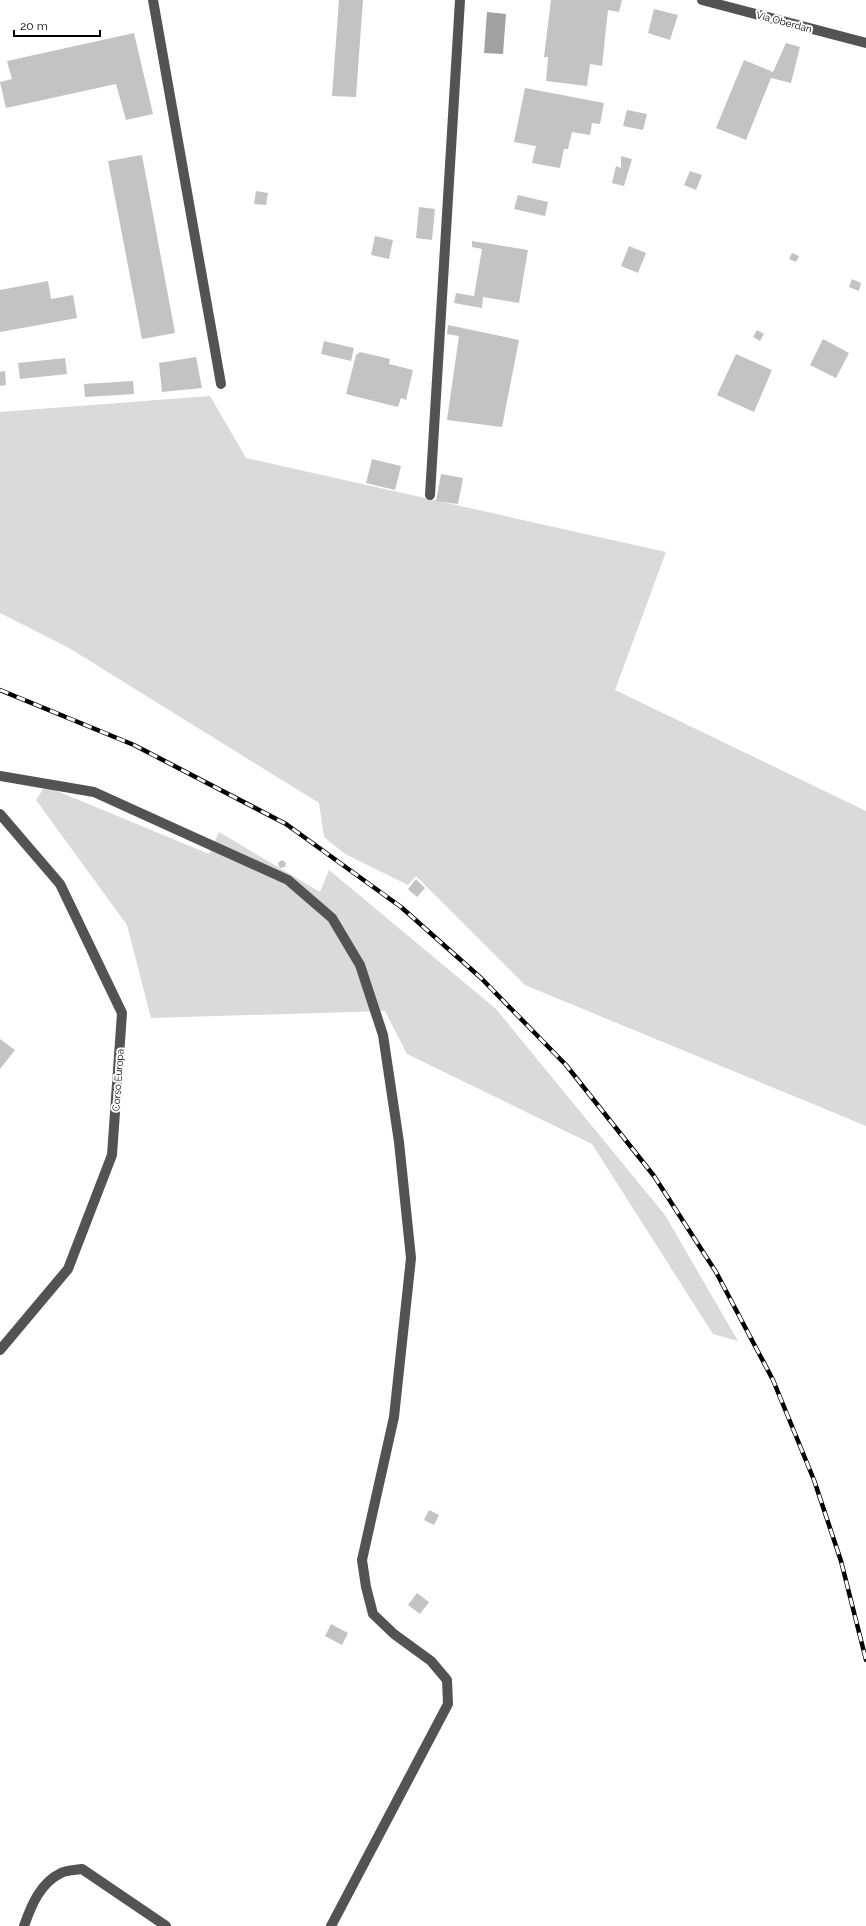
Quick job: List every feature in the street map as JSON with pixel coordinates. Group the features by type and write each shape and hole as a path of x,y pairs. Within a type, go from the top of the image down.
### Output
{"street":[{"path":"153,0 221,384"},
{"path":"430,495 460,0"},
{"name":"Via Oberdan","path":"702,0 866,43"},
{"path":"0,776 94,792 288,880 332,918 360,965 383,1035 400,1142 411,1258 394,1417 362,1560 366,1587 373,1614 394,1634 431,1661 447,1680 448,1704 331,1926"},
{"name":"Corso Europa","path":"0,814 60,884 122,1013 112,1155 68,1269 0,1350"},
{"path":"24,1926 32,1904 44,1886 61,1873 82,1869 166,1926"}],"shaded area":[{"path":"487,12 506,14 503,54 484,53"},
{"path":"210,396 246,458 666,552 615,690 866,811 866,1126 525,985 416,876 408,885 345,854 324,837 319,803 69,648 0,613 0,412"},
{"path":"45,786 209,854 219,832 320,892 329,870 496,1009 665,1215 738,1341 713,1334 592,1144 407,1054 385,1011 151,1018 127,925 36,800"}],"building":[{"path":"339,0 363,0 356,97 332,96"},
{"path":"551,0 622,0 619,12 608,10 602,66 590,64 587,86 546,81 548,57 544,57"},
{"path":"654,9 678,15 670,40 648,33"},
{"path":"134,33 153,114 126,120 116,84 6,108 0,82 12,79 7,61"},
{"path":"786,43 800,47 791,83 771,78 746,140 716,128 744,60 773,72"},
{"path":"525,88 604,103 600,124 592,123 590,135 572,132 568,149 564,149 560,168 532,163 536,146 514,142"},
{"path":"627,110 647,114 643,130 623,126"},
{"path":"142,155 175,333 142,339 108,161"},
{"path":"621,156 632,159 624,186 612,183 616,166 621,168"},
{"path":"690,171 702,175 696,190 684,185"},
{"path":"256,191 268,193 266,205 254,204"},
{"path":"518,195 548,202 545,216 514,209"},
{"path":"419,207 435,209 432,240 416,238"},
{"path":"375,236 393,240 389,259 371,255"},
{"path":"472,241 528,250 519,303 483,297 482,308 454,303 456,293 474,296 482,249 472,247"},
{"path":"629,246 646,253 638,273 621,266"},
{"path":"792,253 799,256 796,262 789,259"},
{"path":"852,279 861,283 859,291 849,287"},
{"path":"48,281 51,299 73,295 77,318 0,332 0,290"},
{"path":"448,325 519,340 502,427 447,420 459,336 447,334"},
{"path":"757,330 764,334 760,341 753,337"},
{"path":"823,339 849,353 836,378 810,365"},
{"path":"324,341 354,348 351,361 321,354"},
{"path":"360,352 390,359 389,364 413,370 406,400 401,398 398,407 346,394 356,355"},
{"path":"736,354 772,370 754,412 717,395"},
{"path":"196,357 202,388 162,392 159,363"},
{"path":"65,358 67,374 20,379 18,363"},
{"path":"5,371 6,385 0,386 0,372"},
{"path":"133,381 134,394 85,397 84,384"},
{"path":"372,459 401,466 395,490 366,483"},
{"path":"441,474 463,478 458,504 436,501"},
{"path":"282,860 286,863 285,867 280,868 278,863"},
{"path":"416,879 425,888 417,897 408,889"},
{"path":"0,1039 15,1050 0,1069"},
{"path":"429,1510 439,1515 434,1525 424,1520"},
{"path":"417,1593 429,1602 420,1614 408,1605"},
{"path":"331,1624 348,1633 342,1645 325,1636"}],"railway":[{"path":"0,690 134,745 286,824 401,907 481,978 566,1065 654,1176 716,1272 773,1380 814,1480 841,1561 866,1660"}]}
